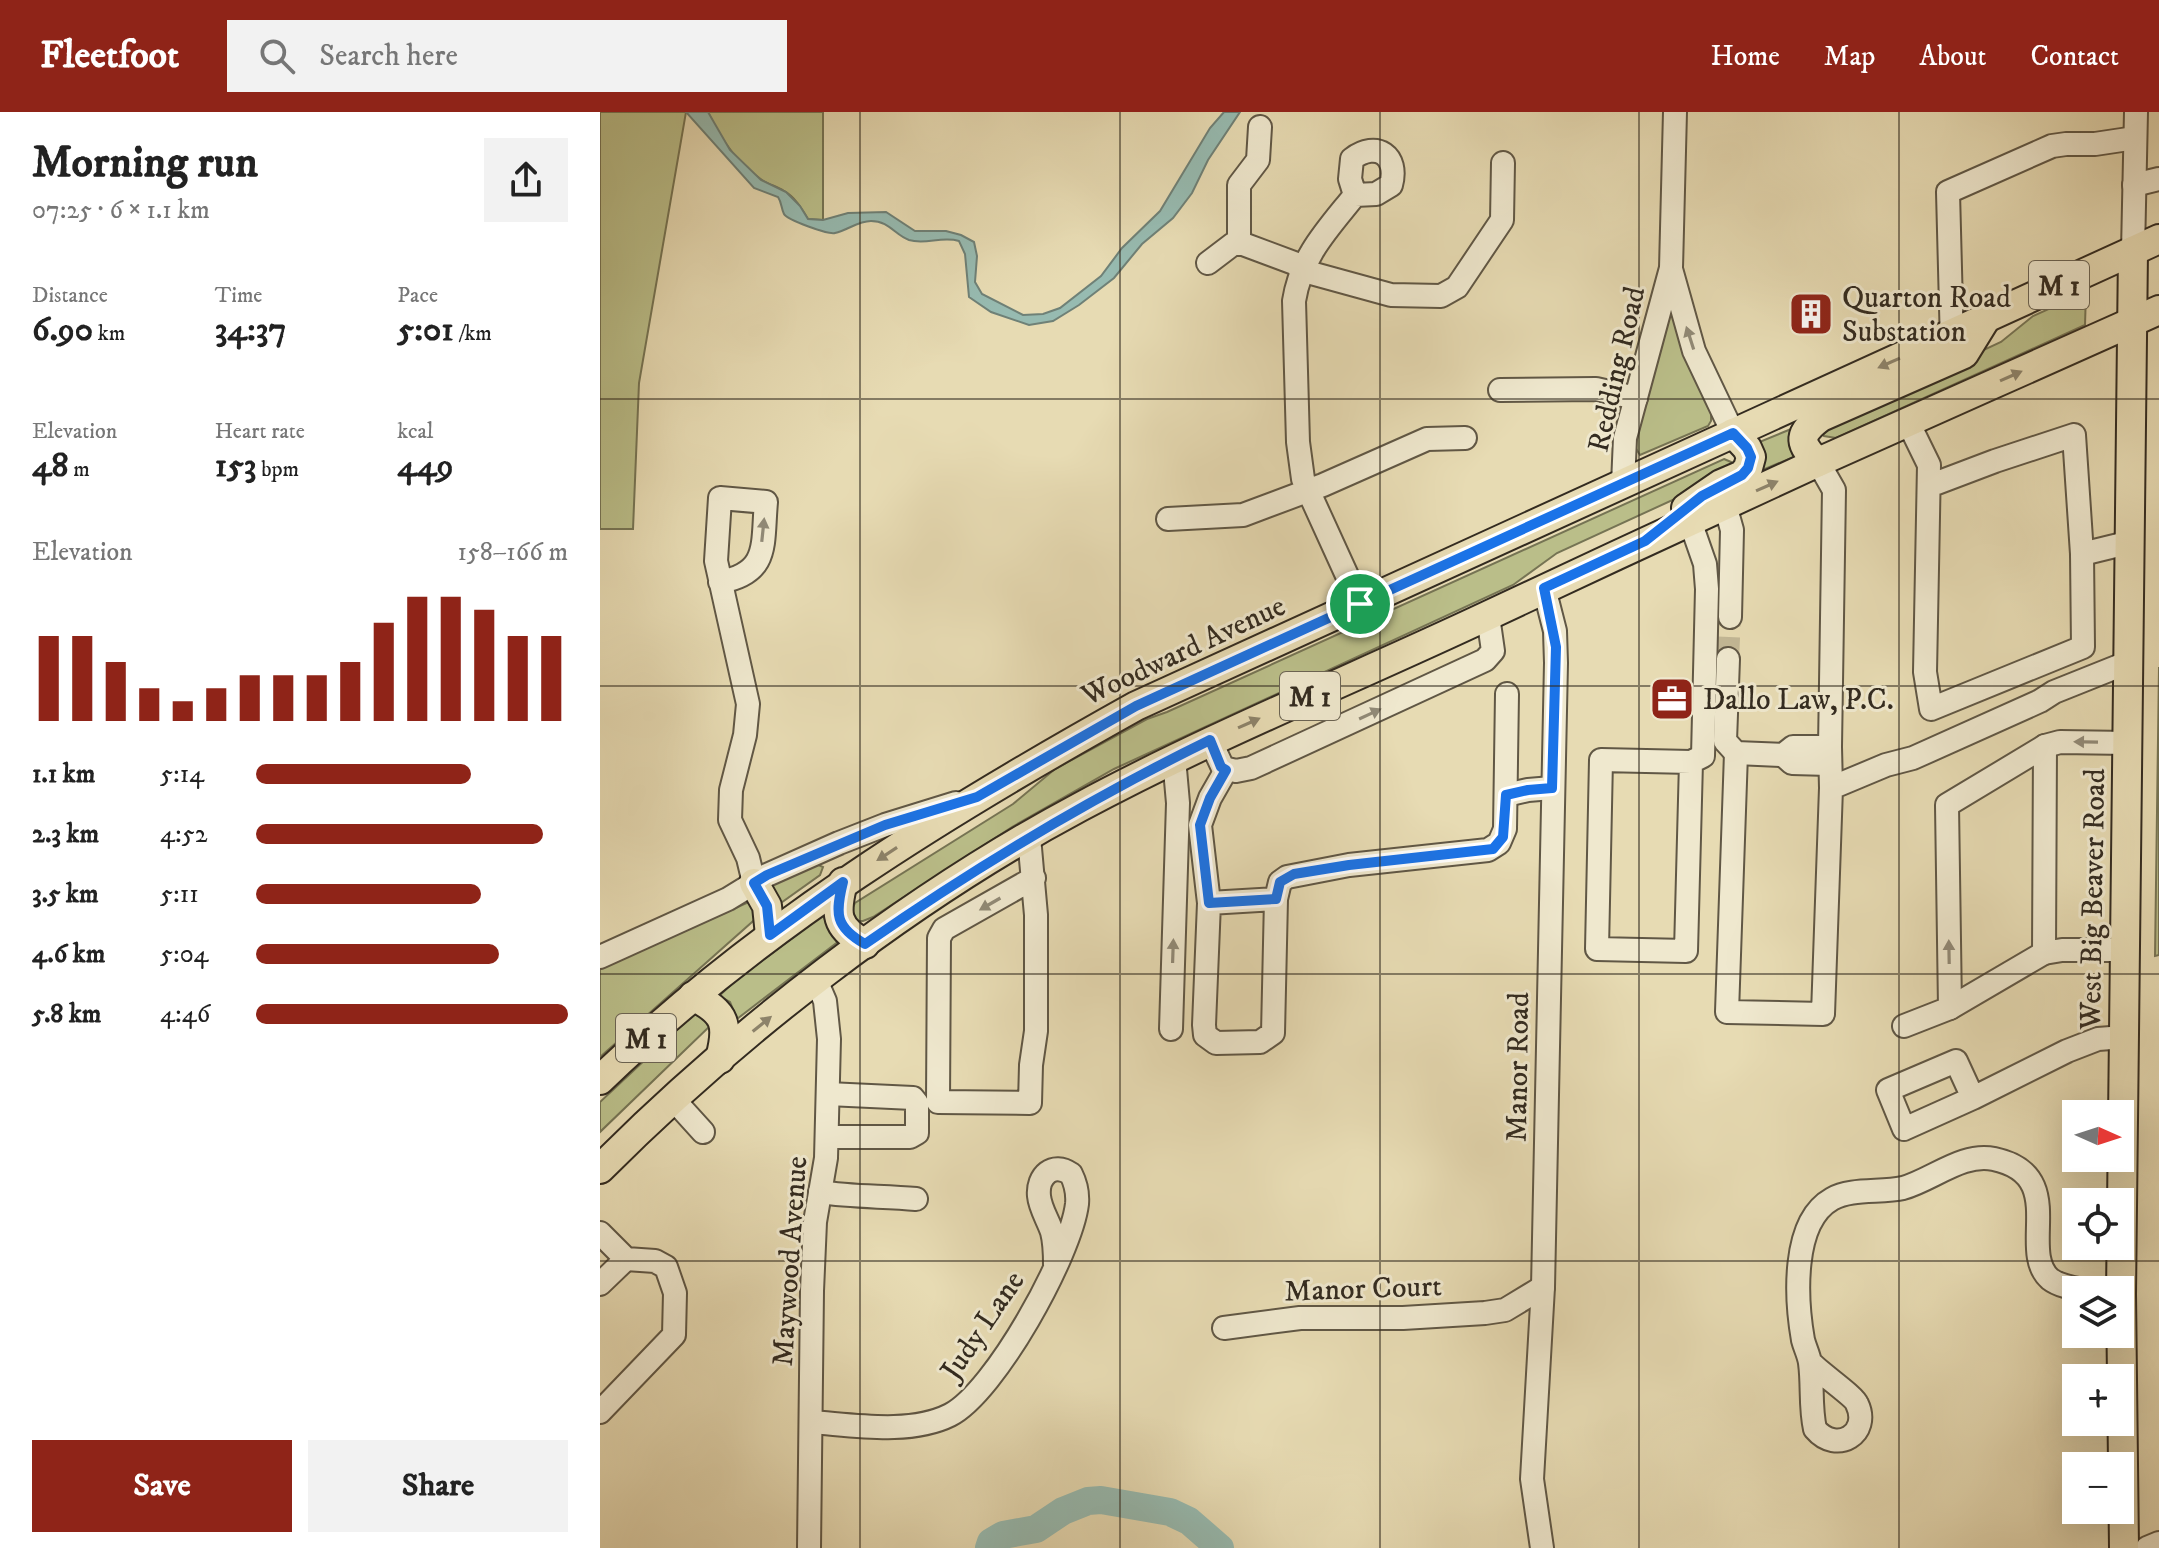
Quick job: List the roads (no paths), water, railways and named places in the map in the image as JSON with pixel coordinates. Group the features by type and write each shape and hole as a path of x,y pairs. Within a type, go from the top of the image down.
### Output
{"main road":[{"name":"M 1","path":"1952,347 1964,354 1985,320 2146,245"},
{"name":"West Big Beaver Road","path":"2120,1276 2131,542 2146,316 2146,245"},
{"name":"M 1","path":"600,1169 720,1059 816,980 924,903 1078,807 1210,740 2146,316"},
{"name":"Woodward Avenue","path":"600,1080 693,996 843,882 977,797 1136,706 1733,433 1952,347"},
{"path":"1818,462 1805,449 1802,441 1806,427 1952,347"},
{"path":"1645,541 1702,496 1742,475 1748,468 1751,457 1733,433"},
{"path":"843,882 838,901 840,923 865,944"},
{"path":"754,883 767,906 770,935"},
{"path":"693,996 710,1005 722,1018 725,1040 720,1059"},
{"name":"West Big Beaver Road","path":"2121,1348 2124,1548"}],"street":[{"name":"Redding Road","path":"1623,484 1622,455 1671,268 1675,112"},
{"path":"2136,112 2134,185 2146,245"},
{"path":"1239,244 1239,185 1258,160 1260,127"},
{"path":"1952,347 1948,192 2052,146 2135,138"},
{"path":"1208,263 1233,244 1239,244 1301,268 1391,295 1441,296 1457,287 1502,220 1503,163"},
{"path":"2134,185 2159,179"},
{"path":"1355,195 1301,268 1294,301 1300,461 1307,491 1360,604"},
{"name":"Redding Road","path":"1671,268 1694,351 1733,433"},
{"path":"1500,390 1596,389 1636,398"},
{"path":"1908,422 1929,465 1925,672 1931,709 2083,647 2082,554 2074,435 1929,486"},
{"path":"1168,519 1243,515 1427,439 1465,438"},
{"path":"1728,659 1725,741 1736,753 1727,1012 1823,1014 1831,788 1834,490 1818,462"},
{"path":"1725,505 1732,530 1730,617"},
{"path":"1690,521 1705,564 1707,589 1704,750 1699,760 1691,762 1601,760 1597,949 1686,951 1691,762"},
{"path":"2082,554 2131,542"},
{"path":"720,582 748,704 745,735 731,790 730,820 748,858 754,883"},
{"name":"Manor Road","path":"1542,1548 1532,1479 1543,1287 1556,647 1544,588"},
{"path":"1210,740 1221,767 1226,770 1251,768 1485,660 1493,651 1488,616"},
{"path":"1831,788 1886,765 1913,758 2054,692 2129,662"},
{"path":"2044,664 2054,692"},
{"path":"1226,770 1210,798 1200,825 1209,903 1205,1035 1216,1043 1260,1042 1273,1033 1275,1026 1276,899 1280,882 1294,874 1349,865 1493,849 1503,837 1507,694"},
{"path":"1950,1008 1947,805 2045,746 2060,742 2128,743"},
{"path":"2044,953 2045,746"},
{"path":"1736,753 1783,755 1793,747 1830,755"},
{"path":"1171,1029 1178,803 1174,758"},
{"path":"1506,795 1552,788"},
{"path":"600,957 728,899 767,875 862,834 977,797"},
{"path":"1029,837 1034,878 1036,1031 1030,1103 938,1102 939,938 944,929 1034,878"},
{"path":"1209,903 1276,899"},
{"path":"924,903 944,929"},
{"path":"1904,1026 1950,1008 2044,953 2125,950"},
{"name":"Maywood Avenue","path":"809,1548 812,1291 815,1222 827,1137 828,1094 828,1020 816,980"},
{"path":"1973,1098 2067,1051 2098,1039 2124,1037"},
{"path":"827,1137 910,1137 917,1133 917,1103 913,1098 828,1094"},
{"path":"674,1100 703,1132"},
{"path":"1810,1362 1802,1328 1800,1263 1803,1240 1819,1209 1833,1197 1904,1187 1979,1158 2007,1162 2029,1180 2037,1194 2041,1266 2049,1278 2062,1285"},
{"path":"820,1192 916,1199"},
{"path":"600,1233 626,1259 655,1261 666,1267 675,1293 674,1335 600,1412"},
{"path":"600,1284 626,1259"},
{"name":"Judy Lane","path":"811,1422 911,1425 951,1414 971,1399 994,1372 1041,1297 1055,1265"},
{"name":"Manor Court","path":"1224,1328 1300,1318 1403,1318 1505,1310 1543,1287"},
{"path":"1505,1310 1525,1321 1540,1336"},
{"path":"2147,1548 2159,1543"}],"water":[{"path":"686,112 708,112 730,150 761,180 786,192 808,219 823,220 848,213 886,212 915,231 946,231 974,242 977,256 975,282 982,294 1023,315 1043,314 1060,308 1101,276 1122,248 1160,211 1210,128 1224,112 1240,112 1208,160 1192,193 1173,218 1142,244 1114,278 1053,321 1029,325 991,312 969,297 965,254 959,241 909,240 883,223 871,221 831,233 787,217 778,197 754,188"}],"waterway":[{"path":"989,1548 991,1542 1003,1535 1036,1529 1063,1511 1088,1501 1101,1500 1170,1512 1189,1521 1220,1548"}],"tunnel":[{"path":"1728,659 1730,617"}],"place":[{"name":"Quarton Road Substation","path":"1811,314"},
{"name":"Dallo Law, P.C.","path":"1672,699"}]}
